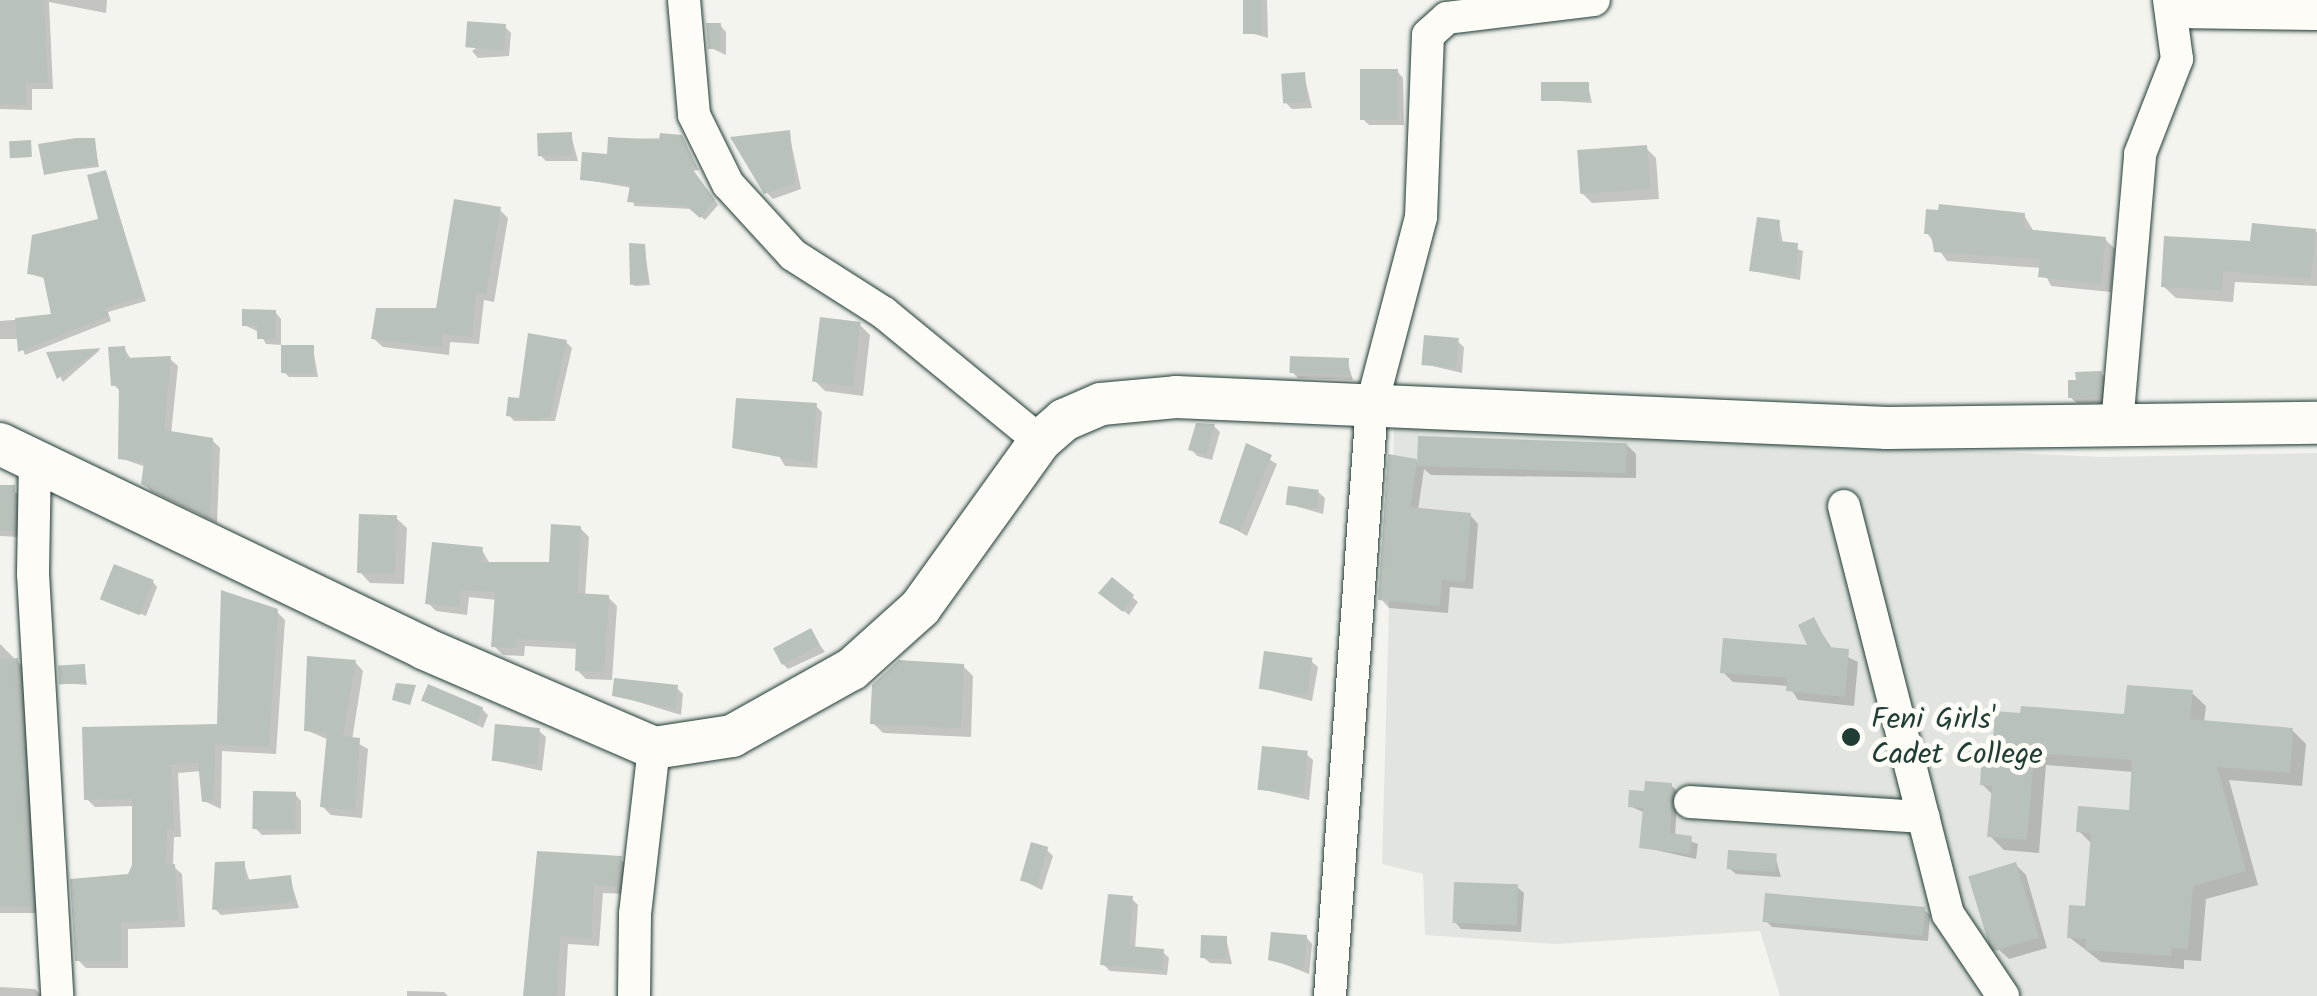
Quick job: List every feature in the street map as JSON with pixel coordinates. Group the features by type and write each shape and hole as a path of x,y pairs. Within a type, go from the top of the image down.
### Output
{"main road":[{"path":"18,451 423,648 654,748 732,736 852,669 920,608 1040,441 1064,420 1102,404 1176,398 1887,428 2317,422"}],"street":[{"path":"684,0 694,115 728,184 793,255 884,313 1040,441"},
{"path":"1330,996 1372,404 1421,217 1428,35 1447,18 1594,0"},
{"path":"2116,425 2140,154 2177,59 2172,6 2317,14"},
{"path":"18,451 33,574 57,996"},
{"path":"1844,506 1948,914 2003,996"},
{"path":"634,996 634,914 654,748"},
{"path":"1690,802 1924,818"}],"shaded area":[{"name":"Feni Girls' Cadet College","path":"1394,424 2101,457 2317,453 2317,996 1780,996 1760,931 1555,944 1425,935 1423,874 1382,864"}],"building":[{"path":"0,0 44,0 48,83 26,83 26,105 0,104"},
{"path":"1243,0 1262,0 1262,34 1243,34"},
{"path":"467,21 506,24 504,50 465,47"},
{"path":"706,23 721,23 720,49 708,49"},
{"path":"1360,69 1398,69 1398,120 1360,120"},
{"path":"1305,72 1307,102 1283,104 1281,74"},
{"path":"1541,82 1589,82 1589,101 1541,101"},
{"path":"790,130 795,183 764,194 730,137"},
{"path":"572,132 573,155 538,156 537,133"},
{"path":"660,133 682,135 697,167 691,167 715,200 700,218 686,206 627,202 630,185 580,180 582,152 607,154 608,137 659,140"},
{"path":"95,138 98,165 44,175 38,144"},
{"path":"31,140 32,157 10,158 9,141"},
{"path":"1647,145 1650,189 1580,194 1577,150"},
{"path":"106,170 143,297 105,308 109,316 18,352 15,318 51,314 43,276 27,274 32,235 98,219 87,175"},
{"path":"454,199 501,207 486,294 476,293 472,337 442,334 442,347 371,339 376,308 436,308"},
{"path":"1939,204 2025,213 2024,229 2106,237 2101,284 2038,277 2040,259 1934,252 1931,234 1924,234 1926,209 1938,210"},
{"path":"1757,217 1780,220 1778,241 1798,243 1796,276 1749,271"},
{"path":"2252,223 2316,229 2311,279 2223,271 2222,290 2161,287 2164,236 2250,241"},
{"path":"629,243 645,244 648,283 630,285"},
{"path":"242,309 276,310 275,339 257,339 257,326 242,326"},
{"path":"820,317 861,322 853,387 812,382"},
{"path":"528,333 567,340 550,417 535,420 506,416 508,397 519,398"},
{"path":"1424,335 1459,338 1456,368 1421,365"},
{"path":"281,345 314,345 314,373 281,373"},
{"path":"125,346 126,358 171,356 164,430 213,438 210,518 141,484 144,462 118,459 119,385 111,386 108,347"},
{"path":"101,348 57,379 46,352"},
{"path":"1290,356 1349,358 1348,375 1289,373"},
{"path":"2102,371 2099,397 2068,398 2068,380 2076,380 2075,372"},
{"path":"736,398 817,403 812,463 732,448"},
{"path":"1196,423 1215,424 1206,455 1188,450"},
{"path":"1418,436 1627,443 1626,473 1417,466"},
{"path":"1246,443 1272,455 1240,531 1219,523"},
{"path":"1388,454 1417,459 1410,507 1471,513 1465,582 1442,580 1440,606 1378,600"},
{"path":"0,485 15,485 15,531 0,531"},
{"path":"1288,486 1319,490 1316,509 1286,505"},
{"path":"359,514 397,515 395,574 357,573"},
{"path":"551,524 581,526 577,593 609,595 604,672 575,671 576,642 517,639 516,648 491,647 495,592 461,590 459,607 425,604 432,542 483,547 481,562 549,562"},
{"path":"114,564 154,580 140,615 100,599"},
{"path":"1112,577 1134,595 1123,612 1098,593"},
{"path":"221,590 278,609 269,747 215,744 214,801 202,802 198,763 171,765 174,830 167,830 166,864 175,864 178,920 121,922 121,961 75,961 70,879 128,874 132,865 132,799 84,800 82,727 217,724"},
{"path":"1814,617 1829,647 1849,649 1845,697 1786,691 1787,678 1720,673 1723,638 1807,645 1798,625"},
{"path":"811,628 820,645 782,665 773,648"},
{"path":"1264,651 1313,658 1307,695 1259,689"},
{"path":"307,656 356,660 343,736 360,738 355,810 320,807 327,733 304,731"},
{"path":"18,658 32,907 0,906 0,660"},
{"path":"899,660 964,664 961,728 870,724 872,685"},
{"path":"85,664 86,683 59,684 58,665"},
{"path":"614,678 678,685 675,709 612,696"},
{"path":"396,683 416,685 410,705 392,700"},
{"path":"428,684 483,707 476,724 421,701"},
{"path":"2127,685 2193,690 2190,719 2293,728 2290,773 2217,767 2246,871 2193,886 2188,949 2172,948 2171,956 2085,950 2086,939 2067,938 2069,905 2085,906 2091,833 2076,832 2078,806 2129,810 2132,760 2034,753 2027,840 1987,837 1992,786 1980,785 1982,751 1992,752 1995,711 2020,713 2021,706 2124,714"},
{"path":"495,724 540,728 537,765 492,761"},
{"path":"1262,746 1308,751 1303,795 1257,790"},
{"path":"1645,781 1672,783 1670,833 1692,836 1690,854 1639,848 1643,808 1628,807 1629,790 1644,791"},
{"path":"253,791 296,792 295,830 252,829"},
{"path":"1031,842 1048,847 1037,885 1020,880"},
{"path":"1728,850 1777,853 1776,872 1727,869"},
{"path":"537,851 622,856 618,887 594,885 591,938 560,936 557,996 523,996"},
{"path":"245,861 245,880 291,875 294,902 212,910 215,862"},
{"path":"2016,862 2039,938 1991,952 1968,877"},
{"path":"1454,882 1518,884 1517,925 1453,923"},
{"path":"1765,893 1925,907 1923,936 1762,922"},
{"path":"1108,894 1133,896 1129,946 1164,949 1162,970 1100,965"},
{"path":"1271,932 1307,935 1304,969 1268,960"},
{"path":"1201,935 1227,936 1226,959 1200,958"}],"place":[{"name":"Feni Girls' Cadet College","path":"1851,737"}]}
